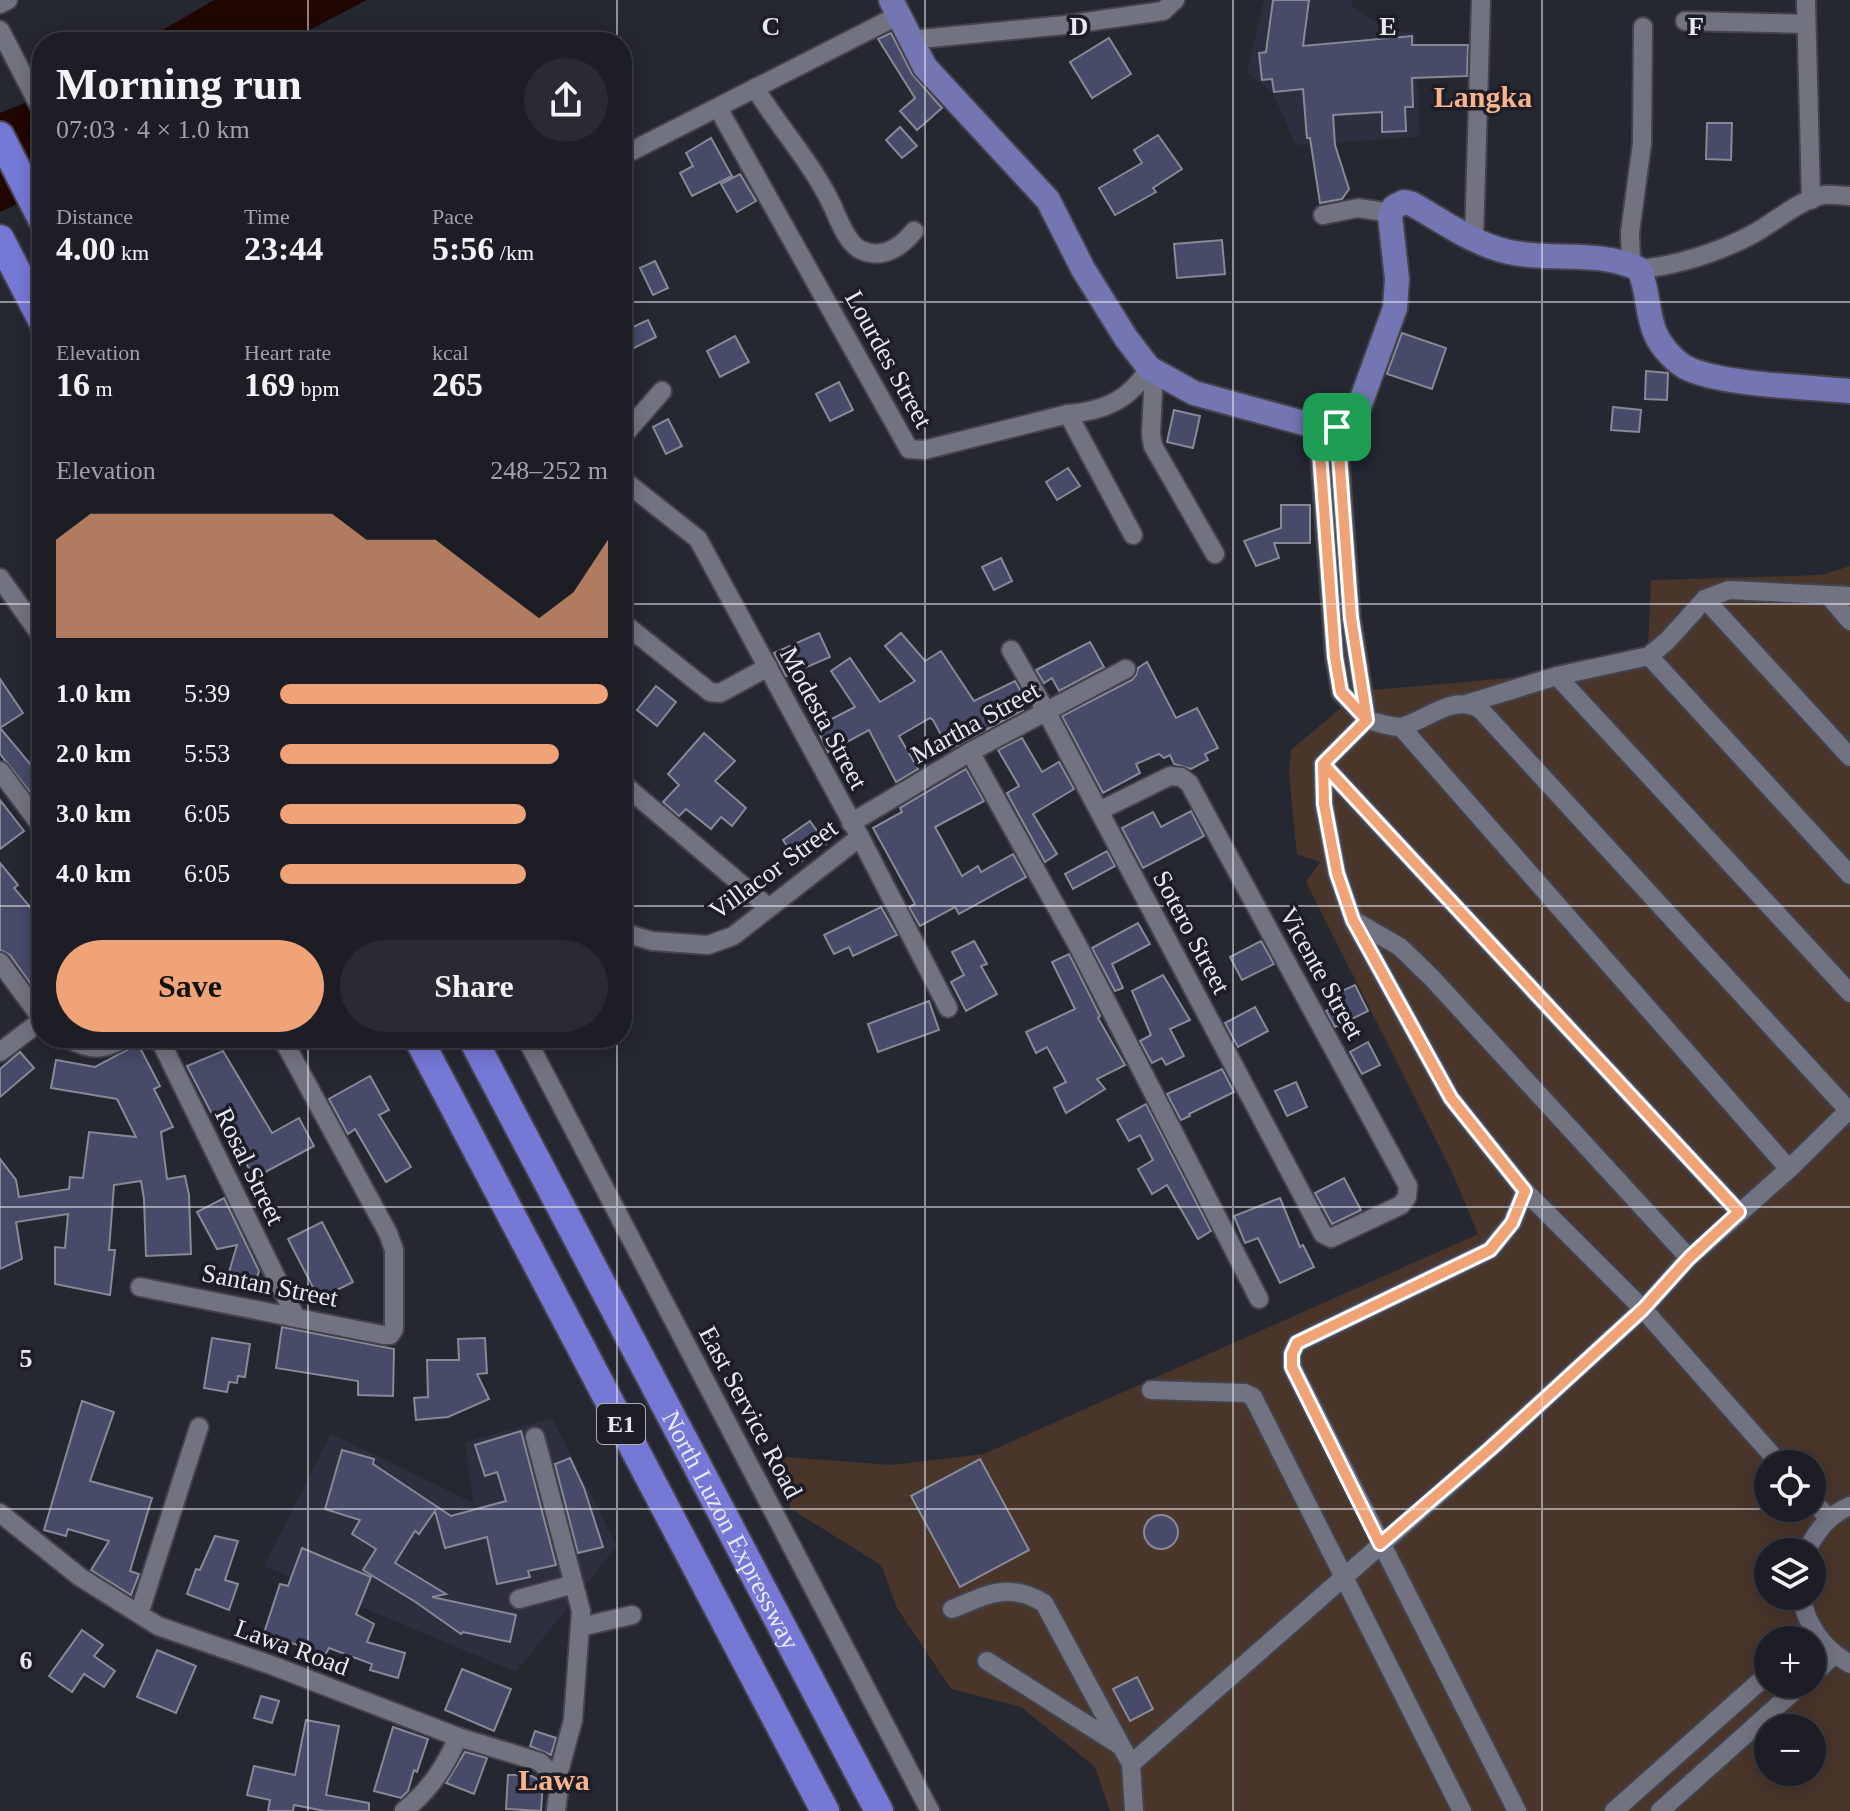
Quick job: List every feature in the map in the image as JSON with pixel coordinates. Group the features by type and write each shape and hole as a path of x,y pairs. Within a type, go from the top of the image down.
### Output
{"highway":[{"path":"0,136 32,199"},
{"path":"1,241 32,301"},
{"name":"North Luzon Expressway","path":"423,1048 825,1811"},
{"name":"North Luzon Expressway","path":"477,1048 879,1811"}],"main road":[{"path":"895,8 925,67 1048,200 1083,269 1126,338 1152,370 1194,393 1328,427 1359,407 1395,308 1397,279 1391,213 1394,207 1404,202 1474,239 1506,251 1597,258 1635,267 1645,282 1655,335 1684,367 1722,378 1850,391"}],"street":[{"path":"0,4 8,0"},
{"path":"910,40 1163,11 1175,0"},
{"path":"1474,239 1481,0"},
{"path":"1806,0 1811,200"},
{"path":"632,151 755,88 895,8"},
{"path":"1685,21 1806,24"},
{"path":"1643,27 1642,144 1630,232 1635,267 1655,268 1713,251 1754,234 1786,211 1821,195 1850,196"},
{"path":"0,30 32,92"},
{"path":"755,88 824,188 853,244 862,251 884,254 903,245 914,231"},
{"name":"Lourdes Street","path":"718,108 909,449 924,450 1110,406 1129,395 1152,370"},
{"path":"1323,215 1358,208 1391,213"},
{"path":"1152,370 1153,446 1215,554"},
{"path":"632,426 662,391"},
{"path":"1068,414 1133,535"},
{"path":"1328,427 1335,657 1341,692 1367,720 1401,727 1454,704 1469,703 1557,676 1649,656 1705,599 1729,590 1850,596"},
{"name":"Modesta Street","path":"632,487 698,539 856,830 948,1008"},
{"path":"0,578 32,623"},
{"path":"1828,595 1850,621"},
{"path":"1705,599 1850,757"},
{"path":"632,630 710,692 720,693 768,667"},
{"name":"Sotero Street","path":"1011,650 1327,1237"},
{"path":"1649,656 1850,875"},
{"name":"Martha Street","path":"856,830 970,752 1126,669"},
{"path":"1557,676 1850,993"},
{"path":"1131,1764 1490,1449 1643,1309 1689,1258 1789,1169 1849,1110 1480,709 1469,703"},
{"path":"1367,720 1323,764 1324,804 1337,873 1353,920 1451,1098 1525,1191 1643,1309 1768,1450"},
{"path":"1401,727 1789,1169"},
{"path":"970,752 1077,944 1259,1299"},
{"path":"1323,764 1739,1212"},
{"path":"0,771 32,814"},
{"name":"Vicente Street","path":"1099,811 1170,776 1181,777 1189,783 1401,1172 1408,1186 1407,1197 1401,1205 1331,1238 1327,1237"},
{"path":"632,791 768,907"},
{"name":"Villacor Street","path":"632,935 652,941 708,945 733,936 856,830"},
{"path":"1353,920 1400,947 1432,978 1689,1258"},
{"path":"0,962 32,1006"},
{"path":"0,1052 32,1028"},
{"name":"Rosal Street","path":"164,1048 295,1316"},
{"name":"Santan Street","path":"140,1287 390,1335 394,1329 394,1250 388,1233 287,1048"},
{"name":"East Service Road","path":"531,1048 930,1811"},
{"path":"1517,1811 1292,1367 1292,1354 1297,1343 1490,1250 1512,1223 1525,1191"},
{"path":"1151,1390 1245,1393 1253,1397 1328,1540 1343,1579 1462,1811"},
{"path":"139,1614 199,1427"},
{"path":"535,1437 581,1611 573,1720 557,1779 556,1811"},
{"path":"1814,1538 1829,1519 1850,1506"},
{"name":"Lawa Road","path":"0,1513 80,1577 172,1631 271,1665 458,1737 540,1762 557,1779"},
{"path":"1826,1516 1829,1519"},
{"path":"519,1599 574,1584"},
{"path":"952,1609 999,1590 1026,1592 1044,1603 1131,1764 1134,1811"},
{"path":"580,1627 632,1615"},
{"path":"987,1661 1120,1746"},
{"path":"1614,1811 1754,1686"},
{"path":"1660,1811 1786,1698"},
{"path":"404,1811 423,1795 441,1772 458,1737"}],"shaded area":[{"path":"214,0 367,0 305,32 159,32"},
{"path":"1264,0 1352,0 1352,6 1388,31 1415,32 1420,137 1296,145 1273,93 1247,72"},
{"path":"32,100 32,198 0,212 0,113"},
{"path":"1850,566 1850,1811 1110,1811 1095,1767 1021,1707 951,1689 897,1608 881,1565 791,1509 772,1456 892,1465 984,1454 1478,1234 1453,1174 1306,882 1320,862 1297,854 1289,776 1291,750 1361,691 1647,666 1651,580 1821,575"},
{"path":"552,1418 617,1546 516,1672 264,1566 331,1433 473,1503 465,1442"}],"building":[{"path":"1273,0 1309,0 1303,46 1412,36 1412,45 1468,45 1467,76 1412,78 1413,107 1405,107 1406,131 1382,132 1382,112 1333,115 1335,145 1349,189 1342,199 1320,203 1310,138 1307,138 1303,89 1274,92 1272,79 1262,80 1259,53 1266,52"},
{"path":"891,33 912,74 942,108 917,130 900,111 915,98 878,39"},
{"path":"1109,38 1131,74 1092,98 1070,62"},
{"path":"1707,123 1732,123 1731,160 1706,159"},
{"path":"900,127 917,146 902,158 886,140"},
{"path":"1158,135 1182,169 1153,188 1156,192 1115,215 1099,188 1142,163 1134,150"},
{"path":"711,138 732,176 692,196 680,173 693,166 686,153"},
{"path":"740,174 756,201 737,212 721,184"},
{"path":"1222,240 1225,274 1177,278 1174,244"},
{"path":"655,261 668,288 653,295 640,268"},
{"path":"648,320 656,337 632,349 632,327"},
{"path":"1402,333 1446,348 1432,389 1387,374"},
{"path":"735,336 749,362 720,377 707,351"},
{"path":"1646,371 1668,373 1667,400 1645,399"},
{"path":"839,382 853,410 830,421 816,394"},
{"path":"1613,407 1641,410 1639,432 1611,430"},
{"path":"1174,410 1200,416 1193,448 1167,442"},
{"path":"668,419 682,446 666,454 653,427"},
{"path":"1068,468 1080,486 1057,500 1046,482"},
{"path":"1281,505 1310,505 1310,543 1274,543 1279,558 1256,566 1244,541 1281,528"},
{"path":"1001,558 1012,581 994,590 982,567"},
{"path":"819,633 830,657 786,676 774,653"},
{"path":"901,633 925,661 941,651 974,701 1015,681 1023,695 1017,698 1023,710 949,750 930,718 899,736 918,769 896,782 869,730 828,752 816,727 855,707 831,671 850,658 880,702 915,681 885,646"},
{"path":"1090,642 1104,667 1059,691 1052,678 1044,683 1036,670"},
{"path":"1147,662 1176,718 1197,708 1218,748 1205,754 1208,760 1191,769 1174,764 1170,755 1164,758 1159,754 1136,764 1140,773 1103,793 1062,716 1132,680 1138,668"},
{"path":"0,679 23,713 0,728"},
{"path":"656,686 676,702 657,726 637,710"},
{"path":"0,728 32,766 32,794 0,754"},
{"path":"704,733 735,761 715,781 746,808 732,826 721,817 711,829 686,809 679,816 663,802 679,785 668,774"},
{"path":"1022,738 1042,772 1059,762 1074,789 1033,814 1057,854 1045,862 1007,793 1019,786 998,750"},
{"path":"966,769 984,801 935,827 962,876 978,866 981,872 1013,854 1026,877 959,914 955,907 920,926 909,907 915,904 873,828 902,812 900,808"},
{"path":"0,800 24,831 0,849"},
{"path":"1191,811 1204,836 1143,868 1122,828 1153,812 1161,827"},
{"path":"810,821 826,844 799,863 783,840"},
{"path":"1107,851 1115,866 1073,889 1065,874"},
{"path":"0,863 18,885 14,888 32,909 32,985 10,955 0,950"},
{"path":"881,907 897,935 853,956 849,947 834,954 824,935"},
{"path":"1138,923 1150,944 1112,964 1123,988 1115,991 1092,948"},
{"path":"974,941 987,964 981,966 997,994 966,1011 951,982 964,975 952,952"},
{"path":"1261,941 1274,964 1242,980 1230,957"},
{"path":"1069,954 1100,1016 1098,1018 1125,1065 1097,1079 1105,1089 1066,1113 1054,1088 1066,1082 1047,1047 1036,1053 1026,1032 1075,1009 1052,962"},
{"path":"1163,975 1190,1020 1170,1029 1184,1056 1166,1065 1162,1058 1152,1063 1140,1041 1151,1035 1132,991"},
{"path":"1355,985 1368,1011 1335,1027 1326,1011 1336,1006 1331,996"},
{"path":"929,1001 939,1030 878,1052 868,1024"},
{"path":"1255,1007 1268,1031 1238,1047 1225,1023"},
{"path":"1368,1042 1380,1065 1362,1074 1350,1052"},
{"path":"131,1048 140,1048 160,1086 154,1089 173,1127 161,1132 167,1179 185,1176 189,1195 191,1254 146,1256 141,1181 114,1185 109,1250 115,1250 110,1295 55,1284 55,1247 65,1248 68,1214 16,1222 22,1259 0,1269 0,1159 16,1180 19,1197 69,1189 70,1177 83,1178 89,1132 136,1137 117,1099 51,1088 56,1060 95,1067"},
{"path":"223,1051 272,1133 299,1118 314,1146 254,1178 221,1117 215,1120 187,1066"},
{"path":"20,1052 34,1068 0,1097 0,1069"},
{"path":"1222,1069 1234,1092 1181,1120 1167,1094"},
{"path":"370,1076 389,1110 379,1115 411,1167 386,1182 355,1129 348,1134 329,1099"},
{"path":"1296,1082 1307,1107 1287,1116 1275,1091"},
{"path":"1146,1104 1211,1231 1198,1239 1167,1185 1152,1194 1138,1169 1153,1160 1140,1135 1129,1141 1117,1120"},
{"path":"1344,1178 1361,1210 1332,1224 1315,1193"},
{"path":"224,1198 259,1271 254,1287 227,1279 237,1245 217,1249 197,1212"},
{"path":"1280,1198 1300,1247 1303,1245 1314,1267 1280,1283 1258,1238 1245,1243 1234,1216"},
{"path":"322,1222 353,1282 319,1299 288,1239"},
{"path":"282,1327 394,1349 393,1396 358,1395 358,1381 276,1368"},
{"path":"212,1338 250,1344 245,1377 238,1376 237,1383 229,1382 227,1392 204,1388"},
{"path":"485,1338 487,1373 477,1374 489,1399 448,1417 416,1420 414,1398 428,1397 427,1360 459,1360 458,1339"},
{"path":"82,1401 114,1412 90,1481 152,1498 130,1571 139,1574 131,1595 91,1570 109,1541 68,1529 66,1536 44,1530"},
{"path":"521,1431 556,1565 528,1571 530,1577 497,1584 487,1537 445,1548 435,1511 419,1534 415,1531 395,1563 446,1594 432,1597 516,1615 510,1642 461,1634 363,1570 376,1549 352,1534 360,1520 325,1509 342,1450 374,1459 373,1464 451,1516 506,1501 497,1472 485,1476 475,1445"},
{"path":"570,1458 584,1488 603,1547 578,1553 555,1464"},
{"path":"980,1459 1029,1550 960,1587 911,1496"},
{"path":"1161,1515 1173,1520 1178,1532 1173,1544 1161,1549 1149,1544 1144,1532 1149,1520"},
{"path":"215,1536 238,1541 225,1580 238,1584 229,1610 187,1594 196,1569 200,1570"},
{"path":"302,1548 371,1577 356,1614 374,1624 367,1642 405,1653 398,1678 370,1670 372,1664 329,1648 325,1655 264,1633 280,1584 288,1586"},
{"path":"82,1630 103,1645 94,1656 115,1671 104,1687 84,1674 72,1692 49,1676"},
{"path":"157,1650 196,1666 176,1713 137,1697"},
{"path":"462,1669 511,1689 494,1731 445,1710"},
{"path":"1137,1677 1153,1709 1130,1721 1113,1689"},
{"path":"261,1696 279,1701 272,1723 254,1718"},
{"path":"306,1720 339,1726 326,1795 369,1803 369,1811 325,1811 294,1805 293,1811 268,1811 270,1800 247,1795 254,1766 295,1775"},
{"path":"393,1727 428,1739 417,1772 414,1770 408,1791 401,1798 374,1791"},
{"path":"535,1731 556,1738 551,1755 530,1746"},
{"path":"465,1752 487,1758 474,1794 446,1783"},
{"path":"522,1771 543,1782 541,1811 506,1809 508,1775 520,1775"}],"district":[{"name":"Langka","path":"1483,97"},
{"name":"Lawa","path":"554,1780"}],"route":[{"path":"1337,427 1318,427 1335,657 1341,692 1367,720 1323,764 1324,804 1337,873 1353,920 1451,1098 1525,1191 1512,1223 1490,1250 1297,1343 1292,1354 1292,1367 1380,1544 1490,1449 1643,1309 1689,1258 1739,1212 1323,764 1367,720 1351,618 1337,427"}]}
